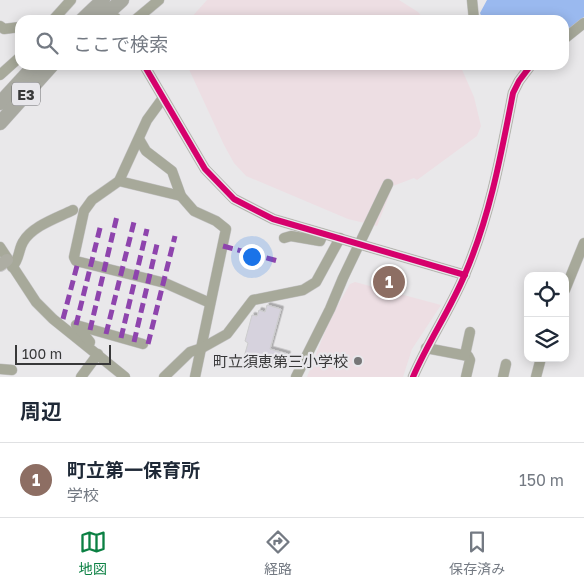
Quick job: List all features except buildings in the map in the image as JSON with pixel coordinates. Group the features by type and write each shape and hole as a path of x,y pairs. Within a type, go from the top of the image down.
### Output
{"highway":[{"path":"87,15 102,0"},
{"path":"106,15 122,0"},
{"name":"E3","path":"0,102 21,80 40,70"},
{"name":"E3","path":"0,123 42,70"},
{"path":"0,128 43,70"}],"street":[{"path":"58,15 72,0"},
{"path":"141,15 159,0"},
{"path":"472,0 474,15"},
{"path":"569,35 584,23"},
{"path":"0,26 4,28 15,27"},
{"path":"0,75 15,62"},
{"path":"147,70 205,169 234,199 273,219 465,275"},
{"path":"413,377 426,348 465,275 497,180 513,93 519,81 528,70"},
{"path":"164,98 147,120 119,181 92,200 84,211 74,257 76,261 165,283 210,303"},
{"path":"139,140 146,151 172,171 181,196 194,211 216,221 226,230 195,377"},
{"path":"119,181 181,196"},
{"path":"296,377 388,184"},
{"path":"7,264 17,262 22,243 28,235 37,228 73,210"},
{"path":"284,238 291,236 320,241 323,234"},
{"path":"164,377 190,352 202,348 227,334 253,300 303,290 316,282 340,238"},
{"path":"569,282 581,258 584,243"},
{"path":"0,247 7,264 36,302 53,320 126,377"},
{"path":"94,351 90,342 76,325 143,344"},
{"path":"466,355 470,332"},
{"path":"426,348 466,355 470,360 466,377"},
{"path":"81,377 94,351"},
{"path":"536,377 540,362"},
{"path":"503,377 506,364"},
{"path":"0,369 12,370"}],"shaded area":[{"path":"207,0 399,0 421,15 194,15"},
{"path":"189,70 462,70 474,97 481,126 477,136 417,180 414,178 393,186 377,226 348,219 246,176 234,163"},
{"path":"355,282 441,305 412,349 403,377 307,377 330,319 350,284"}],"water":[{"path":"487,0 584,0 584,17 569,28 569,15 481,15 480,13"}],"marked path":[{"path":"90,330 117,216"},
{"path":"106,334 134,222"},
{"path":"76,325 101,224"},
{"path":"121,338 147,229"},
{"path":"148,344 175,236"},
{"path":"134,342 158,240"},
{"path":"223,246 278,261"},
{"path":"63,319 78,262"}],"cycle path":[{"path":"147,70 205,169 234,199 273,219 465,275"},
{"path":"413,377 459,287 474,252 494,185 513,93 527,70"}],"place":[{"name":"町立第一保育所","path":"389,282"},
{"name":"町立須恵第三小学校","path":"358,361"}]}
